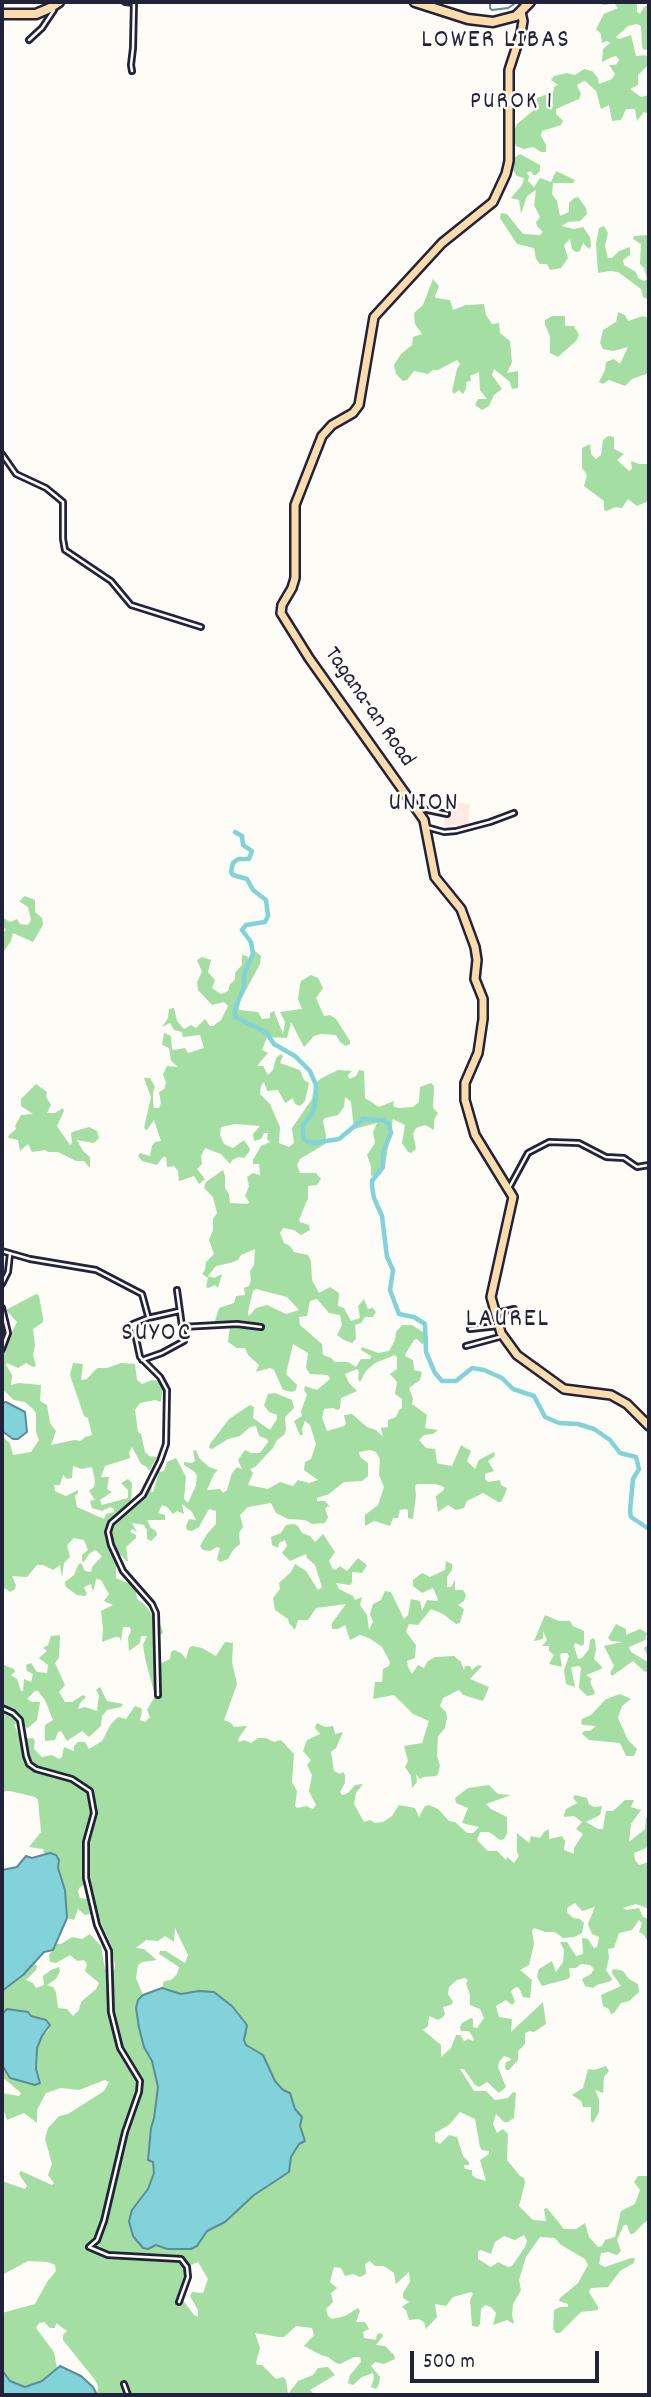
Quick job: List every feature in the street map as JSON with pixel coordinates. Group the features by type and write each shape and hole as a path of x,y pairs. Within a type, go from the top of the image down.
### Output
{"highway":[{"path":"415,2 460,17 493,22 509,19 521,12 530,2"},
{"path":"2,14 42,17 58,3"}],"main road":[{"name":"Tagana-an Road","path":"509,1188 483,1150 467,1112 465,1083 479,1051 483,999 475,976 477,954 461,909 435,877 426,827 415,808 309,658 281,613 295,578 293,514 297,498 324,433 353,413 358,406 373,319 433,252 485,209 500,190 508,167 509,70 521,33 521,12"},
{"path":"509,1188 513,1201 491,1293 494,1314 503,1336 522,1360 564,1389 611,1395 627,1404 649,1426"}],"street":[{"path":"125,2 134,3 132,71"},
{"path":"29,40 42,17"},
{"path":"2,454 16,474 46,488 63,502 65,550 111,581 131,606 201,627"},
{"path":"415,808 447,814"},
{"path":"426,827 444,832 456,831 514,813"},
{"path":"509,1188 528,1153 549,1142 579,1143 608,1158 624,1158 637,1167 649,1165"},
{"path":"2,1251 96,1270 142,1294 148,1318"},
{"path":"2,1284 8,1272 10,1254"},
{"path":"142,1360 184,1342 177,1290"},
{"path":"2,1308 8,1333 2,1349"},
{"path":"494,1314 514,1309"},
{"path":"158,1695 159,1654 154,1607 125,1574 108,1534 111,1523 143,1495 164,1449 167,1390 160,1377 142,1360 133,1325 148,1318 179,1311"},
{"path":"182,1328 233,1324 261,1327"},
{"path":"470,1329 498,1326"},
{"path":"466,1346 503,1336"},
{"path":"2,1708 20,1720 29,1764 36,1769 72,1779 90,1791 94,1813 86,1842 86,1878 97,1925 109,1951 110,2001 116,2033 123,2056 137,2076 140,2087 125,2132 104,2221 96,2242 89,2247 113,2256 181,2259 187,2267 188,2277 179,2302"},
{"path":"96,2242 99,2251"},
{"path":"124,2384 128,2395"}],"shaded area":[{"path":"446,802 470,804 468,827 444,825"}],"green space":[{"path":"599,2 637,2 637,12 640,14 644,7 649,5 649,49 644,50 642,47 641,26 637,24 628,26 616,37 619,39 631,35 636,56 645,55 649,58 648,65 638,75 638,85 630,89 641,97 649,95 649,114 644,112 637,121 635,109 626,109 621,120 612,121 609,105 601,109 596,91 585,81 577,85 581,94 579,99 556,109 556,114 563,121 561,125 542,131 546,152 533,147 524,149 516,146 512,135 517,124 534,110 537,98 553,92 558,85 551,80 554,76 567,73 575,75 584,69 592,71 599,84 612,79 615,74 609,65 616,65 619,60 616,56 602,62 603,49 610,43 602,43 601,34 596,29 604,14 618,8 614,3 605,5"},
{"path":"520,154 540,165 540,171 536,175 531,171 527,173 528,181 534,187 540,178 551,182 556,171 575,180 573,183 553,183 552,194 557,201 560,216 569,212 569,203 574,198 578,197 586,208 587,214 580,221 561,226 574,229 583,227 590,237 591,246 589,249 583,243 580,251 576,252 572,249 570,239 564,245 568,258 561,268 550,270 547,264 540,264 534,248 517,244 500,218 501,213 507,214 523,234 540,235 543,232 536,222 540,217 534,205 536,190 527,196 521,214 519,200 511,198 522,185 524,178 509,170 512,159"},
{"path":"604,226 608,233 605,246 608,258 630,247 630,255 623,260 624,265 644,281 647,279 640,264 641,244 633,239 634,236 649,235 649,300 643,297 641,289 618,272 598,273 596,244 599,228"},
{"path":"433,279 439,286 436,298 450,300 453,310 466,305 484,304 486,315 492,324 499,323 500,333 510,341 512,362 507,373 518,371 518,388 512,389 510,382 494,369 492,375 502,389 494,395 489,406 482,410 475,405 478,399 487,399 480,390 479,372 470,376 471,381 466,382 463,394 459,390 454,394 452,391 460,364 457,360 428,374 414,371 403,381 396,374 394,365 401,354 412,345 413,337 422,334 415,324 414,313 423,305"},
{"path":"618,312 625,315 628,321 643,316 649,318 649,373 632,379 625,386 609,380 603,384 599,382 606,362 614,359 620,364 628,347 613,351 603,349 600,343 603,330 616,322"},
{"path":"552,316 565,316 565,326 574,326 579,335 558,357 550,353 550,336 545,325 545,320"},
{"path":"608,436 614,437 614,449 624,454 617,460 629,471 632,469 631,461 649,464 649,501 637,506 628,499 622,508 615,507 607,511 604,510 604,501 584,486 587,475 582,468 582,448 590,444 591,454 596,459 601,455 603,440"},
{"path":"25,896 35,900 35,912 42,918 43,925 33,942 13,933 4,951 2,935 6,929 2,927 2,917 10,922 17,919 20,924 28,925 31,920 28,907 19,901"},
{"path":"255,951 261,956 260,964 240,1001 239,1010 258,1012 262,1019 270,1018 270,1013 274,1011 283,1034 285,1022 280,1012 302,1009 298,999 301,981 311,975 318,978 323,988 316,998 324,1016 330,1015 336,1019 350,1041 346,1046 336,1035 321,1034 314,1036 304,1047 291,1022 287,1038 267,1037 262,1050 268,1053 257,1066 263,1066 268,1075 273,1070 276,1058 281,1054 283,1056 280,1063 300,1070 304,1080 309,1083 305,1101 300,1106 295,1104 293,1098 285,1103 278,1090 267,1091 264,1082 261,1086 260,1094 270,1104 280,1127 279,1143 289,1147 294,1143 292,1128 312,1099 314,1086 320,1079 338,1070 352,1071 348,1075 349,1079 356,1076 359,1070 364,1071 365,1098 379,1107 394,1101 393,1106 398,1108 413,1107 419,1102 420,1087 431,1083 434,1086 433,1108 438,1113 434,1120 434,1130 425,1125 416,1128 413,1134 416,1149 411,1153 402,1143 405,1125 393,1119 385,1165 381,1174 375,1178 371,1175 367,1155 375,1143 373,1132 377,1123 354,1129 351,1102 345,1097 344,1107 338,1115 323,1121 325,1144 300,1159 297,1165 300,1173 316,1173 321,1179 317,1185 308,1186 308,1198 299,1220 309,1225 310,1230 301,1235 294,1230 283,1228 280,1233 284,1243 294,1252 308,1255 312,1280 319,1293 330,1287 339,1293 338,1306 344,1308 351,1321 360,1318 358,1306 364,1299 368,1309 373,1308 376,1312 373,1317 365,1317 361,1323 355,1325 356,1339 352,1343 337,1335 342,1325 340,1315 329,1313 317,1299 310,1301 307,1316 299,1317 300,1325 322,1344 323,1355 335,1362 348,1362 356,1367 361,1359 370,1359 371,1356 361,1350 362,1347 378,1353 389,1351 396,1332 402,1325 412,1325 423,1332 428,1336 428,1341 422,1344 417,1339 414,1340 405,1356 413,1360 414,1370 422,1372 420,1380 409,1388 412,1404 427,1415 425,1428 438,1430 419,1440 426,1448 435,1449 437,1463 452,1466 461,1445 471,1451 467,1461 475,1469 479,1460 494,1452 495,1456 488,1461 494,1471 485,1474 485,1479 488,1482 500,1480 501,1485 507,1488 501,1502 483,1493 467,1501 464,1508 456,1510 448,1505 438,1512 436,1496 444,1487 417,1484 413,1519 408,1518 408,1510 405,1509 400,1510 398,1518 393,1518 390,1526 374,1521 365,1526 365,1515 378,1505 384,1487 379,1475 380,1459 376,1452 359,1452 360,1457 368,1463 368,1476 362,1481 344,1482 329,1494 317,1498 317,1501 325,1501 331,1508 328,1506 325,1509 328,1517 325,1523 312,1524 305,1520 288,1519 276,1513 271,1503 248,1507 240,1515 243,1527 239,1533 240,1544 228,1559 220,1562 217,1559 220,1548 210,1551 203,1550 200,1546 216,1524 216,1511 209,1509 199,1527 192,1531 187,1530 186,1526 189,1519 196,1520 192,1512 182,1504 184,1514 177,1511 173,1514 162,1505 158,1513 165,1515 165,1520 147,1520 157,1535 151,1541 147,1539 144,1525 132,1523 137,1532 132,1529 130,1532 136,1535 136,1538 126,1547 128,1561 121,1555 116,1556 116,1578 136,1590 137,1599 161,1626 163,1633 154,1638 153,1642 155,1666 170,1659 174,1650 186,1659 192,1646 216,1656 225,1642 233,1643 232,1662 237,1684 224,1720 234,1727 247,1726 238,1739 239,1742 244,1740 251,1743 258,1738 274,1742 281,1740 294,1754 292,1782 297,1791 297,1808 306,1806 313,1809 316,1805 309,1791 312,1775 307,1765 311,1760 303,1751 307,1740 320,1734 315,1728 317,1723 325,1727 333,1726 335,1734 343,1732 336,1748 331,1752 334,1771 340,1774 343,1772 345,1775 345,1783 340,1792 342,1795 355,1785 363,1784 356,1793 354,1804 364,1822 383,1822 392,1816 399,1805 415,1808 419,1817 425,1806 429,1805 438,1809 449,1821 455,1822 467,1833 473,1833 479,1827 462,1823 468,1808 456,1803 455,1798 468,1788 489,1785 498,1794 511,1795 486,1804 507,1817 507,1834 500,1840 489,1832 480,1832 477,1840 488,1851 497,1851 506,1860 507,1857 514,1863 519,1856 517,1833 529,1843 531,1836 540,1838 549,1829 549,1839 562,1836 565,1841 564,1850 574,1854 574,1848 583,1834 576,1829 582,1822 574,1816 564,1815 566,1809 577,1803 573,1798 575,1795 587,1798 589,1804 594,1807 602,1806 600,1815 586,1822 598,1829 603,1829 606,1811 613,1811 625,1800 634,1800 631,1807 641,1810 631,1824 629,1842 645,1829 646,1818 649,1817 648,1845 634,1853 639,1865 649,1862 649,1909 636,1904 623,1908 639,1908 643,1917 649,1919 649,1944 639,1932 642,1923 639,1920 632,1930 619,1933 614,1948 608,1949 606,1970 611,1981 593,1988 585,1986 582,1979 594,1969 590,1965 581,1964 576,1968 569,1968 568,1979 542,1986 537,1977 539,1969 552,1961 556,1972 563,1962 564,1950 560,1942 567,1942 576,1956 583,1954 582,1938 588,1939 594,1948 597,1947 599,1937 592,1934 588,1924 595,1907 582,1911 575,1903 567,1908 573,1918 584,1923 582,1933 574,1937 563,1938 555,1932 534,1928 534,1944 529,1965 520,1970 532,1980 530,1998 523,1997 516,1987 511,1991 515,2002 512,2005 506,2000 496,2006 499,2017 512,2019 511,2032 543,2002 546,2024 534,2032 525,2033 525,2044 518,2051 518,2060 509,2070 505,2067 510,2058 504,2056 499,2062 498,2067 506,2087 499,2093 487,2082 479,2087 475,2085 464,2069 460,2069 474,2091 486,2091 495,2100 508,2098 513,2092 516,2093 514,2118 504,2122 496,2114 493,2124 497,2133 503,2129 508,2134 507,2160 524,2178 525,2183 519,2206 533,2220 546,2221 544,2209 547,2208 564,2229 576,2229 585,2223 589,2237 598,2247 602,2246 605,2240 615,2237 621,2211 635,2204 640,2190 634,2182 638,2176 649,2176 649,2222 644,2223 633,2234 630,2234 627,2225 624,2225 617,2240 621,2251 617,2255 601,2253 599,2264 605,2267 631,2258 635,2258 634,2263 620,2271 608,2287 591,2288 589,2292 598,2310 581,2312 560,2333 553,2329 554,2310 568,2307 568,2304 559,2301 560,2298 578,2283 588,2265 585,2259 561,2245 555,2238 540,2237 526,2257 519,2280 521,2290 513,2304 514,2324 507,2320 493,2325 496,2313 485,2305 481,2309 480,2324 478,2327 472,2326 471,2292 453,2297 446,2306 435,2304 437,2317 426,2329 424,2322 419,2319 409,2320 402,2307 409,2302 403,2298 403,2293 410,2282 409,2272 396,2284 394,2273 384,2266 375,2266 370,2261 365,2264 366,2274 360,2277 353,2274 345,2276 341,2268 334,2267 330,2282 337,2288 331,2293 333,2302 326,2309 328,2316 332,2319 345,2316 358,2308 360,2311 356,2322 365,2322 369,2329 363,2332 364,2338 376,2340 377,2334 381,2333 383,2336 376,2345 385,2346 394,2355 395,2359 384,2364 375,2362 371,2366 380,2377 376,2389 371,2387 373,2373 362,2377 353,2385 348,2383 350,2375 361,2362 360,2357 336,2363 304,2346 314,2335 312,2328 296,2326 284,2337 255,2333 260,2348 256,2362 276,2379 283,2377 286,2380 288,2394 298,2381 313,2375 318,2368 328,2367 335,2375 310,2390 315,2395 97,2395 98,2386 95,2380 63,2340 67,2331 56,2323 55,2328 50,2328 44,2322 39,2323 36,2328 54,2352 57,2368 43,2381 25,2387 10,2381 2,2370 2,2313 35,2304 56,2271 55,2265 48,2262 28,2261 2,2275 2,2181 25,2189 27,2186 19,2174 21,2171 52,2185 54,2183 48,2175 52,2164 45,2139 48,2128 59,2116 68,2114 104,2091 109,2082 105,2080 79,2090 61,2088 46,2093 37,2110 37,2123 24,2113 7,2120 2,2105 2,2093 19,2096 21,2093 2,2077 2,2065 10,2078 35,2085 40,2079 36,2069 37,2047 42,2036 49,2030 46,2020 31,2016 28,2012 4,2010 2,2014 2,1991 34,1964 37,1966 36,1970 26,1980 36,1988 44,1985 43,1976 59,1967 56,1979 47,1985 53,1987 56,1992 58,2008 67,2009 73,2016 79,2010 81,2002 99,1983 85,1971 87,1964 84,1960 77,1961 70,1955 56,1963 50,1962 49,1955 57,1944 72,1937 82,1939 90,1934 101,1946 105,1969 114,1971 115,1966 112,1947 99,1918 89,1882 78,1891 80,1898 87,1899 90,1914 85,1915 78,1909 74,1920 67,1918 59,1860 50,1853 44,1854 43,1849 29,1847 41,1832 38,1800 10,1791 5,1791 2,1795 2,1664 14,1669 15,1672 11,1675 17,1679 23,1691 24,1679 31,1682 33,1674 27,1671 26,1665 31,1663 37,1672 47,1673 48,1665 39,1658 47,1651 43,1648 48,1645 51,1636 60,1635 59,1658 55,1663 65,1685 59,1692 65,1702 72,1702 83,1695 86,1697 78,1709 85,1707 97,1711 99,1695 96,1690 100,1687 107,1701 123,1704 121,1707 107,1710 102,1716 101,1726 89,1737 82,1731 67,1741 61,1731 55,1740 45,1741 45,1725 53,1720 45,1700 35,1691 27,1699 40,1702 37,1720 28,1728 17,1723 14,1725 21,1739 33,1738 34,1749 42,1757 52,1755 59,1759 64,1747 74,1751 78,1742 85,1742 89,1749 102,1741 118,1717 126,1719 135,1706 141,1708 140,1720 145,1722 150,1717 147,1710 155,1696 143,1645 147,1636 141,1636 140,1643 129,1651 130,1627 123,1627 121,1641 119,1637 115,1637 102,1642 101,1611 113,1605 104,1601 109,1594 101,1580 96,1579 93,1592 91,1584 84,1587 87,1594 85,1596 77,1595 66,1587 65,1582 74,1575 78,1565 81,1563 85,1571 91,1572 102,1556 95,1550 82,1561 82,1555 88,1550 84,1540 74,1538 67,1545 70,1557 64,1563 62,1577 60,1565 53,1570 37,1565 27,1577 12,1576 15,1589 10,1592 5,1588 2,1595 2,1436 10,1443 13,1455 31,1452 39,1440 36,1413 25,1402 14,1400 2,1389 2,1350 7,1344 2,1342 2,1314 7,1324 7,1335 11,1334 17,1322 6,1310 34,1295 39,1296 43,1322 33,1329 33,1355 36,1366 26,1363 18,1368 7,1363 6,1365 12,1375 11,1385 41,1385 40,1401 47,1405 50,1423 56,1431 51,1445 81,1441 92,1435 70,1375 73,1363 83,1364 81,1380 87,1379 97,1368 121,1363 135,1364 137,1380 142,1384 152,1380 163,1382 166,1386 161,1402 155,1400 140,1403 135,1410 138,1432 141,1434 145,1452 149,1456 157,1457 149,1471 141,1464 132,1447 130,1458 105,1466 101,1477 109,1477 107,1489 112,1492 100,1500 102,1505 128,1498 128,1490 121,1483 128,1479 132,1483 131,1506 137,1505 147,1483 152,1486 153,1492 159,1472 164,1471 167,1462 176,1458 186,1477 184,1499 188,1503 197,1476 184,1462 195,1461 193,1451 196,1450 199,1458 209,1467 218,1470 207,1490 220,1489 223,1493 227,1490 232,1473 237,1467 242,1469 238,1460 245,1450 260,1453 268,1442 259,1436 256,1426 212,1449 209,1448 210,1444 229,1419 250,1405 254,1407 253,1418 270,1430 277,1415 269,1412 264,1405 268,1394 275,1393 292,1400 294,1408 285,1417 284,1435 255,1467 250,1469 253,1473 248,1485 268,1489 280,1482 293,1486 298,1480 309,1483 318,1480 304,1470 305,1462 311,1459 316,1444 310,1425 305,1421 303,1435 300,1435 294,1421 302,1416 301,1411 307,1395 305,1386 317,1390 330,1379 328,1375 310,1374 306,1368 308,1353 293,1344 286,1374 297,1385 296,1390 283,1390 274,1370 270,1368 256,1372 259,1365 248,1355 245,1348 237,1348 228,1342 230,1327 214,1324 219,1308 234,1303 236,1296 245,1295 244,1288 249,1286 251,1280 250,1271 254,1265 255,1249 241,1255 238,1260 216,1266 208,1276 214,1278 222,1274 218,1288 215,1285 206,1287 208,1278 202,1274 206,1262 214,1254 209,1240 213,1219 217,1213 213,1197 204,1188 206,1182 223,1170 230,1203 248,1204 245,1196 249,1186 247,1177 253,1173 260,1175 259,1164 253,1164 253,1160 261,1146 270,1142 267,1139 268,1133 254,1141 253,1134 260,1126 235,1124 221,1127 220,1135 224,1144 233,1148 244,1140 249,1152 244,1158 232,1160 230,1164 221,1154 205,1148 201,1156 202,1164 197,1169 205,1179 199,1184 194,1176 179,1181 178,1171 174,1166 167,1167 166,1157 157,1165 142,1161 138,1156 140,1153 150,1156 152,1146 161,1141 154,1120 147,1130 144,1128 151,1097 144,1078 150,1078 155,1087 154,1108 159,1108 159,1092 164,1089 166,1083 163,1074 167,1066 178,1067 171,1061 169,1048 162,1045 164,1033 171,1036 174,1050 185,1048 188,1053 204,1048 200,1035 183,1037 182,1032 174,1030 170,1023 162,1027 168,1018 169,1009 174,1008 177,1021 184,1029 191,1025 196,1028 205,1019 213,1026 221,1020 228,1006 224,1002 212,1005 198,990 197,982 202,972 197,960 202,957 211,960 208,972 215,980 212,988 221,994 228,991 235,980 235,973 242,965 242,955 247,956 250,964","holes":["256,1289 287,1297 299,1310 286,1314 267,1305 256,1308 249,1316 253,1291","395,1355 397,1357 397,1369 390,1374 397,1382 395,1394 402,1399 402,1408 396,1417 388,1420 388,1427 381,1428 383,1437 352,1414 344,1415 344,1426 327,1431 322,1418 324,1409 338,1410 341,1398 357,1391 345,1374 357,1369 360,1382 366,1371 375,1363","73,1466 82,1469 92,1467 95,1481 94,1487 89,1491 95,1500 90,1501 92,1508 102,1511 110,1507 114,1512 106,1514 104,1519 77,1507 75,1496 78,1490 66,1496 55,1491 54,1485 60,1485 63,1475 67,1479 72,1478","175,1928 188,1955 185,1963 166,1951 160,1951 159,1954 179,1967 177,1974 171,1980 164,1981 162,1988 181,1994 206,1991 218,1994 244,2020 247,2029 244,2040 246,2045 283,2090 287,2091 301,2117 300,2126 304,2137 291,2157 289,2172 254,2195 225,2222 207,2231 197,2246 184,2250 156,2245 143,2248 133,2236 129,2221 132,2210 148,2189 154,2173 154,2166 149,2158 158,2087 136,2008 143,1995 136,1978 138,1965 157,1960 144,1949 136,1948 146,1940 158,1941 165,1936 174,1942","457,1980 468,1980 466,1983 470,2005 480,2009 484,2018 477,2028 473,2027 471,2018 462,2023 461,2031 469,2031 473,2041 464,2041 460,2035 456,2035 451,2048 441,2057 441,2045 423,2030 428,2026 429,2016 438,2020 445,2014 443,2007 453,2002 448,1994 449,1987","460,2112 475,2119 480,2147 489,2151 489,2154 480,2160 486,2181 472,2175 472,2170 465,2169 464,2165 469,2165 469,2162 463,2156 457,2137 449,2135 440,2144 435,2141 435,2133 449,2125","524,2235 527,2241 512,2266 498,2262 491,2267 478,2259 478,2252 481,2250 491,2254 495,2242 504,2236 515,2240","198,2262 208,2279 203,2293 192,2292 190,2296 198,2310 198,2317 182,2299 190,2278 189,2266"]},
{"path":"36,1084 47,1092 46,1097 51,1105 47,1113 55,1113 63,1108 57,1126 70,1145 71,1133 89,1127 97,1131 99,1138 94,1143 77,1140 90,1157 90,1168 84,1161 76,1161 58,1152 32,1152 28,1144 20,1151 18,1140 9,1138 21,1115 33,1114 21,1106 21,1099"},
{"path":"294,1524 315,1542 323,1534 335,1552 329,1561 333,1569 336,1570 340,1566 347,1571 358,1558 367,1565 362,1573 352,1572 350,1585 336,1583 339,1589 353,1596 355,1600 362,1597 360,1605 367,1615 369,1630 373,1622 370,1614 373,1604 381,1600 385,1591 391,1592 404,1619 408,1615 411,1599 420,1601 422,1611 427,1600 438,1599 433,1588 422,1593 413,1586 413,1580 422,1573 430,1577 445,1570 446,1561 452,1564 452,1570 447,1577 447,1587 451,1587 455,1580 455,1590 463,1590 466,1595 464,1601 458,1605 464,1609 460,1623 456,1624 431,1609 418,1625 409,1624 406,1632 416,1645 415,1658 407,1661 408,1667 412,1674 418,1665 424,1668 428,1661 435,1657 454,1656 461,1662 464,1670 465,1666 470,1666 472,1670 478,1665 482,1666 470,1679 489,1687 483,1701 463,1695 459,1690 443,1698 440,1706 446,1712 447,1718 445,1728 438,1736 437,1756 440,1766 436,1776 420,1779 416,1774 417,1782 412,1788 411,1776 405,1767 408,1761 404,1746 422,1743 429,1721 413,1714 394,1695 373,1699 375,1682 382,1682 383,1669 389,1666 390,1662 382,1647 369,1638 360,1635 350,1640 345,1625 332,1629 332,1623 346,1604 316,1608 308,1620 298,1620 295,1630 288,1619 275,1610 273,1598 280,1589 279,1583 295,1564 306,1571 318,1590 322,1587 315,1565 306,1554 290,1561 282,1553 287,1546 285,1540 279,1543 278,1548 272,1545 271,1537 281,1533 286,1525"},
{"path":"545,1615 559,1621 570,1621 573,1626 584,1631 584,1644 582,1646 575,1643 574,1646 578,1659 589,1649 590,1640 595,1640 594,1659 602,1667 586,1675 592,1679 590,1682 595,1693 593,1695 587,1696 579,1688 579,1666 571,1667 575,1687 566,1684 564,1670 569,1656 567,1653 560,1655 562,1667 549,1664 554,1655 549,1651 549,1646 542,1646 547,1640 543,1631 543,1639 534,1641"},
{"path":"616,1624 626,1629 626,1635 640,1629 647,1633 645,1640 629,1647 631,1652 648,1662 649,1659 648,1671 645,1672 633,1661 612,1676 610,1673 614,1666 604,1646 622,1642 608,1638"},
{"path":"649,1644 649,1659 644,1648"},
{"path":"620,1694 631,1699 622,1706 618,1718 628,1740 637,1749 634,1756 626,1756 620,1743 589,1740 582,1734 596,1726 583,1725 582,1719 591,1715 606,1699"},
{"path":"615,1969 623,1971 629,1979 638,1984 639,1992 629,2001 621,2003 611,2014 609,2009 603,2006 601,1995 621,1986 612,1973"},
{"path":"606,2066 609,2071 604,2077 603,2093 595,2090 599,2099 599,2112 593,2123 591,2107 583,2107 581,2101 572,2095 583,2088 588,2069"}],"water":[{"path":"6,1402 25,1412 27,1432 18,1439 13,1439 2,1431 2,1403"},
{"path":"50,1853 56,1855 59,1860 67,1918 53,1950 44,1952 23,1975 2,1991 2,1870 17,1867 26,1856 32,1858"},
{"path":"162,1988 181,1994 214,1992 232,2006 247,2025 244,2040 246,2045 263,2055 275,2081 290,2093 295,2109 302,2117 300,2126 305,2141 299,2144 291,2157 289,2172 254,2195 225,2222 207,2231 197,2246 191,2249 167,2249 156,2245 143,2248 133,2236 129,2221 132,2210 148,2189 154,2173 153,2162 148,2160 158,2087 152,2061 144,2047 136,2008 143,1995"},
{"path":"7,2009 28,2012 31,2016 46,2020 50,2025 37,2048 36,2069 40,2083 35,2085 10,2078 2,2065 2,2014"},
{"path":"60,2366 81,2376 97,2395 2,2395 2,2370 10,2381 25,2387 42,2381"}],"waterway":[{"path":"490,2 492,10 508,8 517,2"},
{"path":"235,832 242,836 243,845 252,851 249,859 238,859 233,863 231,872 247,879 253,890 266,900 268,916 265,922 246,925 242,930 251,942 253,953 244,975 244,987 235,1009 235,1017 266,1032 274,1044 295,1056 310,1071 316,1085 316,1097 313,1112 303,1126 303,1138 306,1141 314,1143 339,1139 363,1119 382,1120 389,1124 391,1133 383,1152 383,1167 372,1181 372,1186 382,1216 387,1257 393,1270 390,1290 399,1314 414,1317 425,1324 426,1352 435,1373 442,1381 456,1381 472,1368 484,1370 502,1378 513,1389 534,1396 545,1417 559,1423 578,1424 594,1429 610,1440 620,1453 636,1457 639,1469 633,1479 631,1517 649,1529"}],"district":[{"name":"LOWER LIBAS","path":"496,42"},
{"name":"PUROK 1","path":"512,104"},
{"name":"UNION","path":"424,805"},
{"name":"LAUREL","path":"508,1321"},
{"name":"SUYOC","path":"157,1335"}]}
